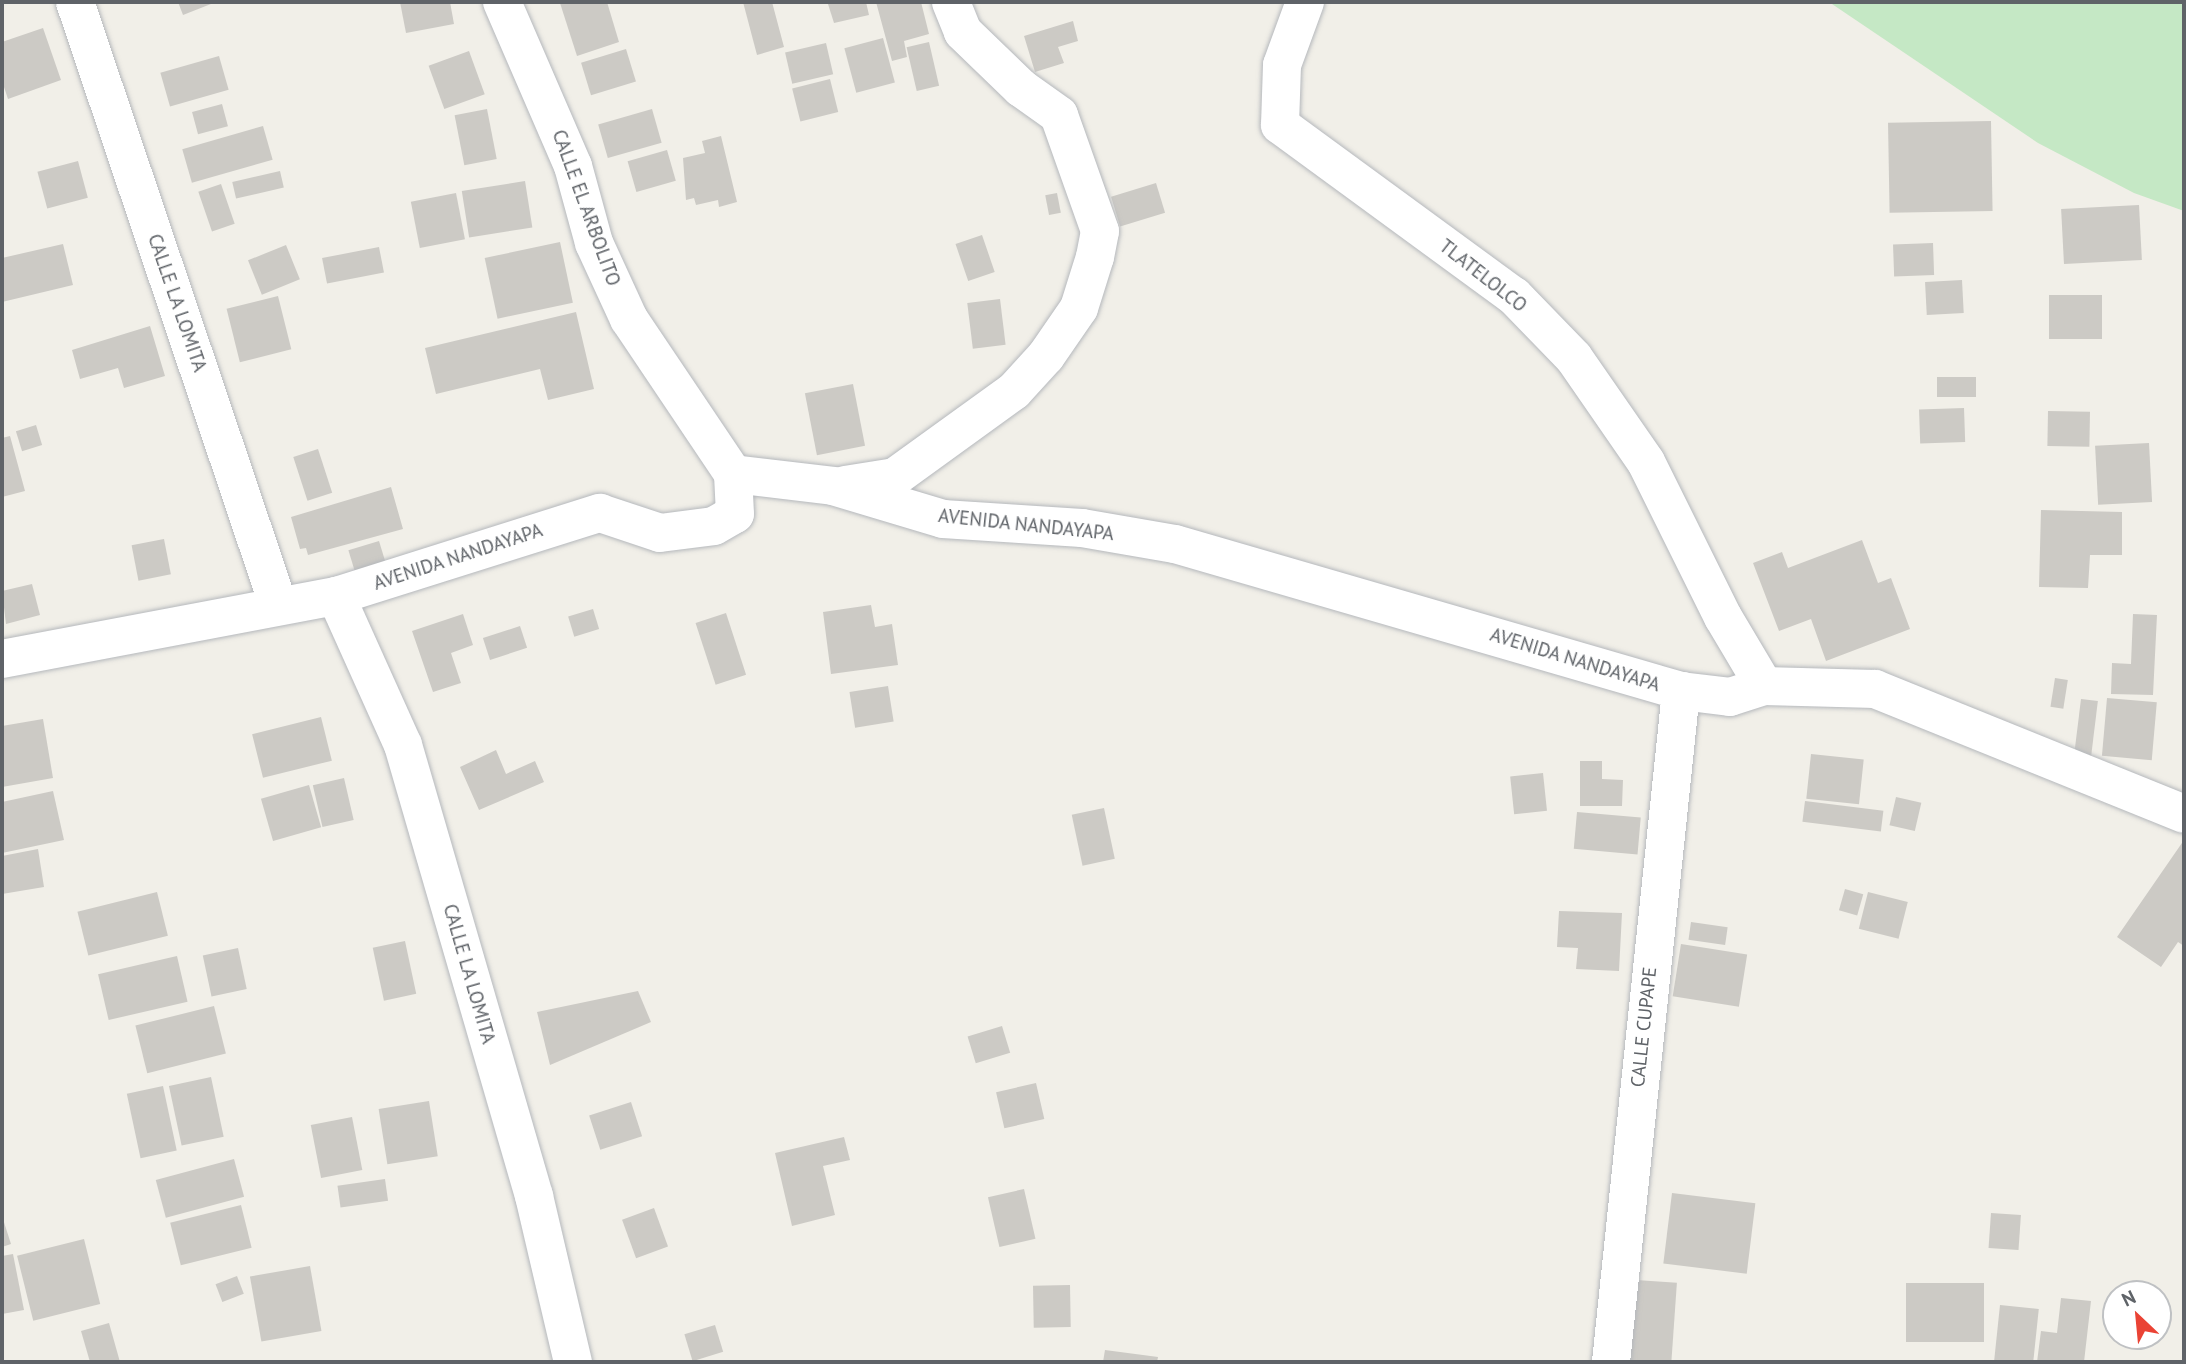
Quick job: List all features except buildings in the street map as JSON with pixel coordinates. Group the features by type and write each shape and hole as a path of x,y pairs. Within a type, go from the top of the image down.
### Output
{"street":[{"name":"CALLE LA LOMITA","path":"75,2 278,604"},
{"name":"CALLE EL ARBOLITO","path":"502,2 573,166 594,243 629,318 733,474"},
{"path":"833,486 895,477 1014,391 1046,356 1079,308 1095,257 1100,231 1059,116 1021,88 963,32 951,2"},
{"name":"TLATELOLCO","path":"1304,2 1282,65 1280,125 1514,296 1574,358 1646,462 1723,617 1763,686"},
{"name":"AVENIDA NANDAYAPA","path":"2,659 278,604 336,596 600,513 660,533 714,526 735,514 733,474 833,486 943,520 1082,528 1175,544 1681,691 1730,696 1763,686 1875,689 2184,814"},
{"name":"CALLE LA LOMITA","path":"336,596 403,745 534,1196 573,1362"},
{"name":"CALLE CUPAPE","path":"1611,1362 1681,691"}],"green space":[{"path":"1829,2 2184,2 2184,211 2134,193 2038,143"}]}
